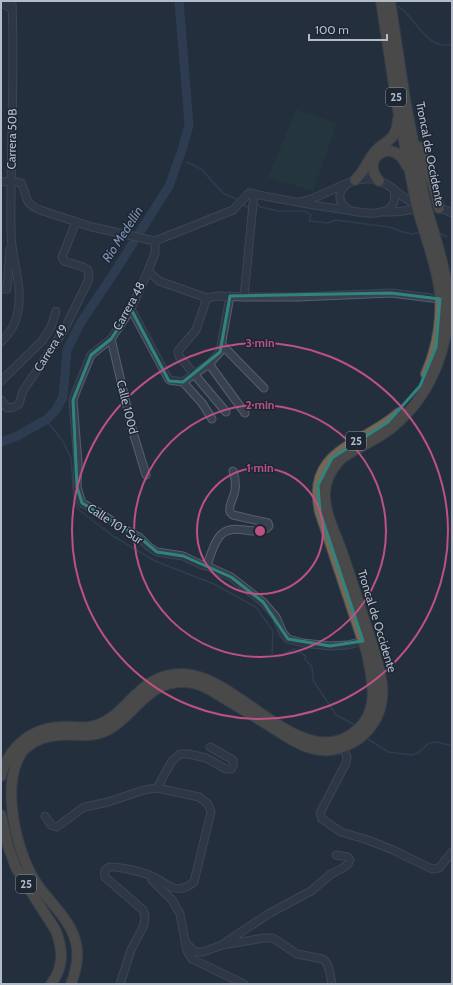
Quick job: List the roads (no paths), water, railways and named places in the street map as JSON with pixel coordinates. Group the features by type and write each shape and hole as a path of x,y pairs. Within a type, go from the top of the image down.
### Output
{"highway":[{"name":"Troncal de Occidente","path":"1,776 6,761 16,746 30,735 49,728 88,727 105,722 116,714 145,686 164,676 190,674 206,679 300,737 318,743 340,740 353,733 367,716 372,703 373,688 370,670 363,641 320,512 318,485 322,472 332,458 345,447 374,432 388,422 405,406 420,386 432,360 436,347 440,316 440,300 436,274 423,212 418,193 409,170 380,1"},
{"name":"Troncal de Occidente","path":"390,1 418,193"},
{"path":"401,70 419,146 434,188 439,208"},
{"path":"351,183 364,171 372,155 389,141 396,131 398,120 397,105"},
{"path":"379,181 374,174 372,166 376,157 384,152 392,151 400,156 409,170"},
{"name":"Troncal de Occidente","path":"74,983 78,956 74,936 68,925 37,884 32,875 20,851 11,817 9,790 12,770 16,761 28,746 33,742 49,736 84,736 112,728 152,691 164,685 186,682 206,687 292,741 307,748 328,750 343,747 359,739 374,722 381,704 382,688 371,640 327,511 325,490 329,476 342,458 383,435 412,409 428,386 438,364 446,332 448,300 447,287 441,257 423,212"},
{"name":"25","path":"2,818 8,846 16,868 56,931 59,941 61,953 60,965 51,984"}],"street":[{"name":"Carrera 50B","path":"1,342 14,325 20,298 19,281 11,245 12,1"},
{"path":"1,2 12,9"},
{"path":"292,202 310,199 351,183 367,179 384,183 423,212"},
{"path":"1,182 12,181 21,183 28,203 32,207 76,222 155,241 233,210 249,193 254,197 359,212 423,212 439,208 452,213"},
{"path":"349,210 342,205 340,192 351,183"},
{"path":"380,212 385,211 393,205 395,196 394,191"},
{"path":"244,297 254,197"},
{"name":"Carrera 49","path":"1,400 7,408 14,407 19,404 23,391 64,330 88,279 88,270 64,261 62,257 76,222"},
{"name":"Carrera 48","path":"82,503 76,487 78,463 73,400 76,389 91,355 111,339 131,309 155,252 155,241"},
{"path":"1,289 7,289 11,245"},
{"path":"148,271 159,281 208,298 230,296 298,297 391,293 440,300"},
{"path":"183,382 209,364 220,352 230,296"},
{"path":"208,298 196,330 178,351 179,356 226,412"},
{"path":"131,309 169,380 183,382 202,403 212,419"},
{"name":"Carrera 49","path":"1,381 42,341 51,326 56,311"},
{"name":"Calle 100d","path":"111,339 133,432 146,475"},
{"path":"42,341 53,346"},
{"path":"222,345 264,388"},
{"path":"209,364 245,413"},
{"path":"233,471 236,486 229,506 230,512 233,515 268,523 269,526 262,531 239,529 224,532 219,537 214,547 207,566 231,577 263,602 276,617 283,633 288,639 303,643 330,646 348,645 363,641"},
{"name":"Calle 101 Sur","path":"82,503 139,537 149,547 157,552 183,556 207,566"},
{"path":"157,788 172,761 180,754 189,754 206,758 226,769 231,769 233,767 233,760 210,747"},
{"path":"343,747 347,757 346,763 320,813 322,820 341,832 381,845 432,869 439,868 452,852"},
{"path":"45,816 51,825 57,827 86,807 108,802 144,790 157,788 199,797 208,804 211,812 194,882 189,887 183,889 174,888 150,875 134,870 110,867 104,872 105,877 143,910 146,916 144,925 131,950 120,984"},
{"path":"222,945 226,940 234,937 270,913 311,891 331,874 348,864 350,860 348,857 336,854"},
{"path":"150,875 152,880 172,900 180,914 186,951 192,959 244,984"},
{"path":"185,944 198,953 222,945 264,938 274,938 297,954 323,959 326,961 332,984"}],"waterway":[{"name":"Río Medellín","path":"1,442 17,436 46,420 56,410 63,397 67,350 81,322 169,186 189,125 179,1"},
{"path":"394,5 404,11 421,31 432,41 444,45 452,44"},
{"path":"187,162 201,169 224,194 239,200"},
{"path":"242,203 246,207 250,206"},
{"path":"256,205 258,204 260,207 279,211 305,211 311,215 309,221 328,223 336,220 389,227 413,234 420,232"},
{"path":"439,233 447,237"},
{"path":"46,420 62,440 71,458 74,500 79,510 113,536 155,561 214,584 256,607 273,631 272,656 278,657 294,649 306,656 305,659 312,667 313,680 336,715 355,725"},
{"path":"368,739 388,752 412,755 418,753 429,743 437,742 452,746"}]}
